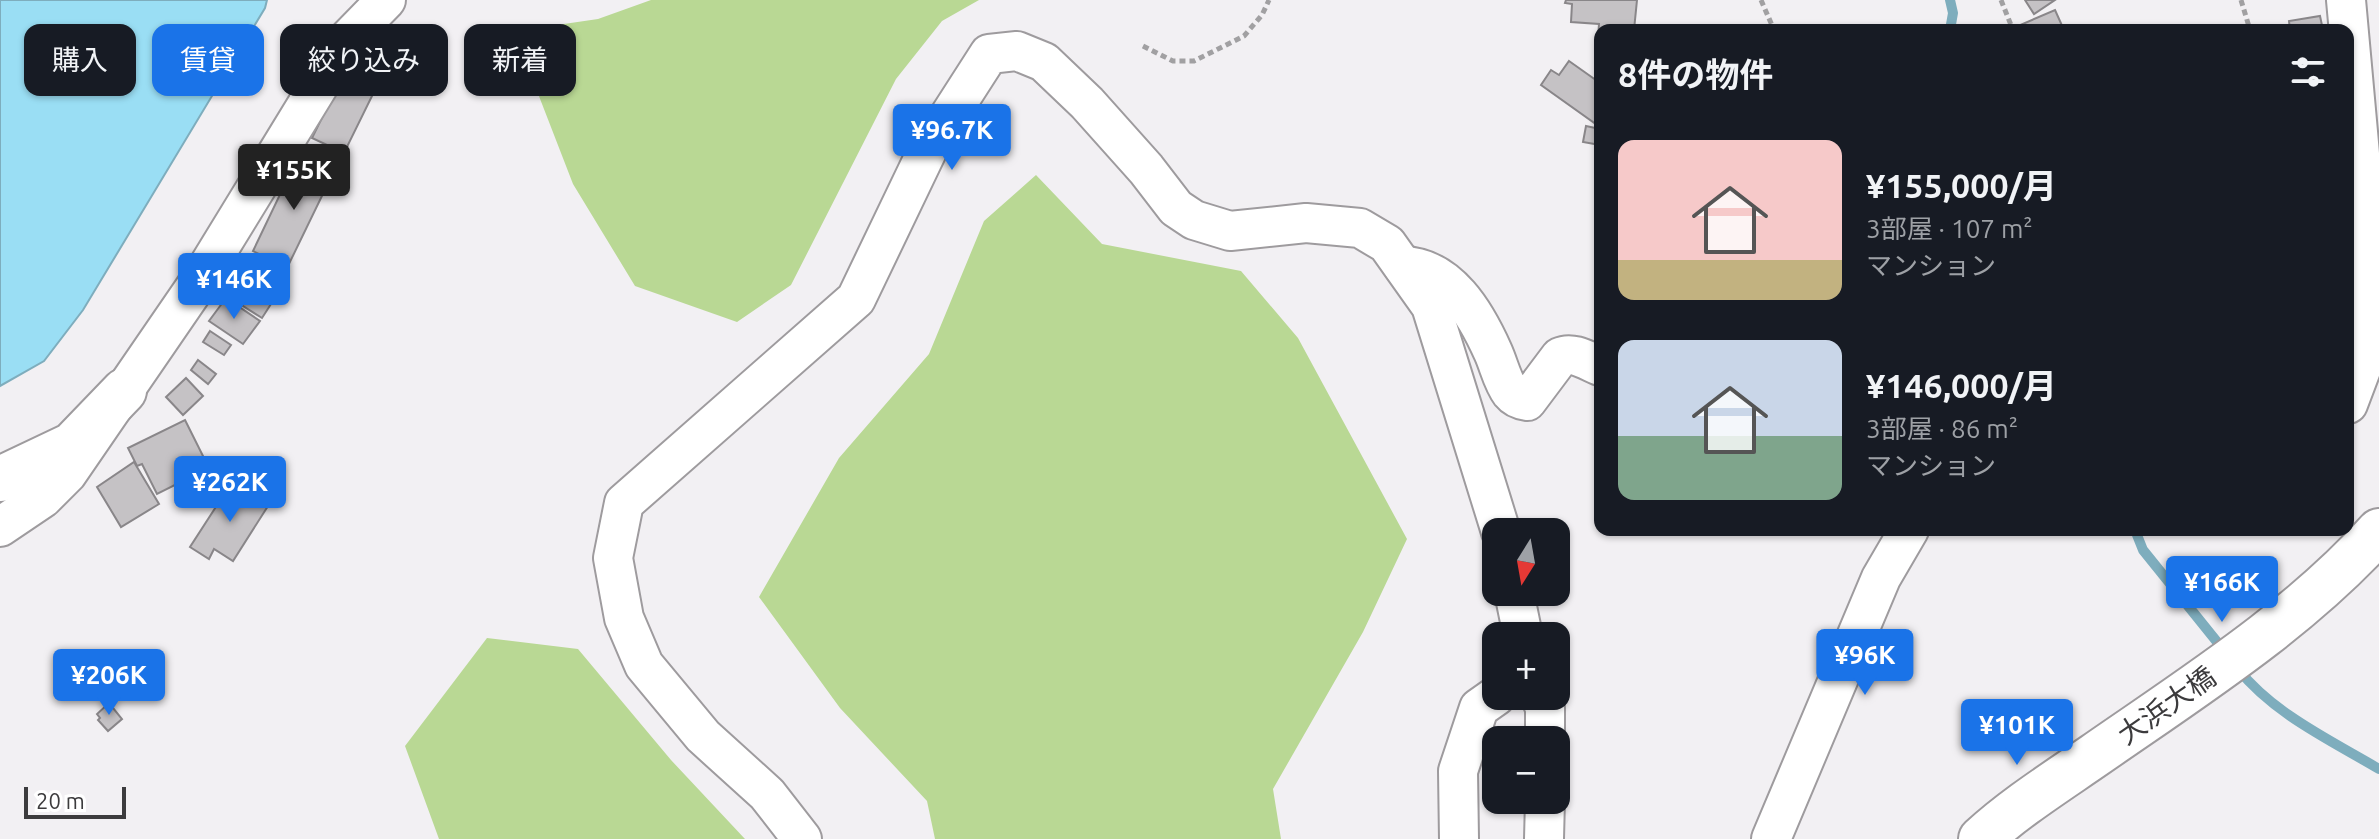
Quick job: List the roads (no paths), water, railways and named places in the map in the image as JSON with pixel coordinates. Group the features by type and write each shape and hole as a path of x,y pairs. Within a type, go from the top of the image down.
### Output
{"street":[{"path":"0,527 43,498 67,474 196,286 346,41 386,0"},
{"path":"2346,0 2348,24"},
{"path":"802,839 767,794 703,736 644,665 624,618 613,558 624,503 856,299 928,149 989,54 1017,51 1044,62 1087,103 1176,208 1194,220 1230,231 1306,223 1360,228 1387,244 1431,306 1497,518"},
{"path":"2354,88 2372,286 2362,367 2354,388"},
{"path":"1403,266 1430,270 1459,296 1487,340 1512,396 1527,401 1560,357 1566,354 1594,364"},
{"path":"0,479 72,445 124,391"},
{"name":"大浜大橋","path":"1981,839 2039,793 2243,651 2353,561 2379,531"},
{"path":"1771,839 1881,578 1906,536"},
{"path":"1459,839 1458,771 1482,706"},
{"path":"1544,839 1545,814"}],"water":[{"path":"0,0 267,0 255,24 152,24 152,96 212,96 83,310 44,361 0,386"}],"waterway":[{"path":"1950,0 1953,13 1951,24"},
{"path":"2137,536 2143,550 2226,653"},
{"path":"2238,669 2268,700 2286,713 2379,769"}]}
